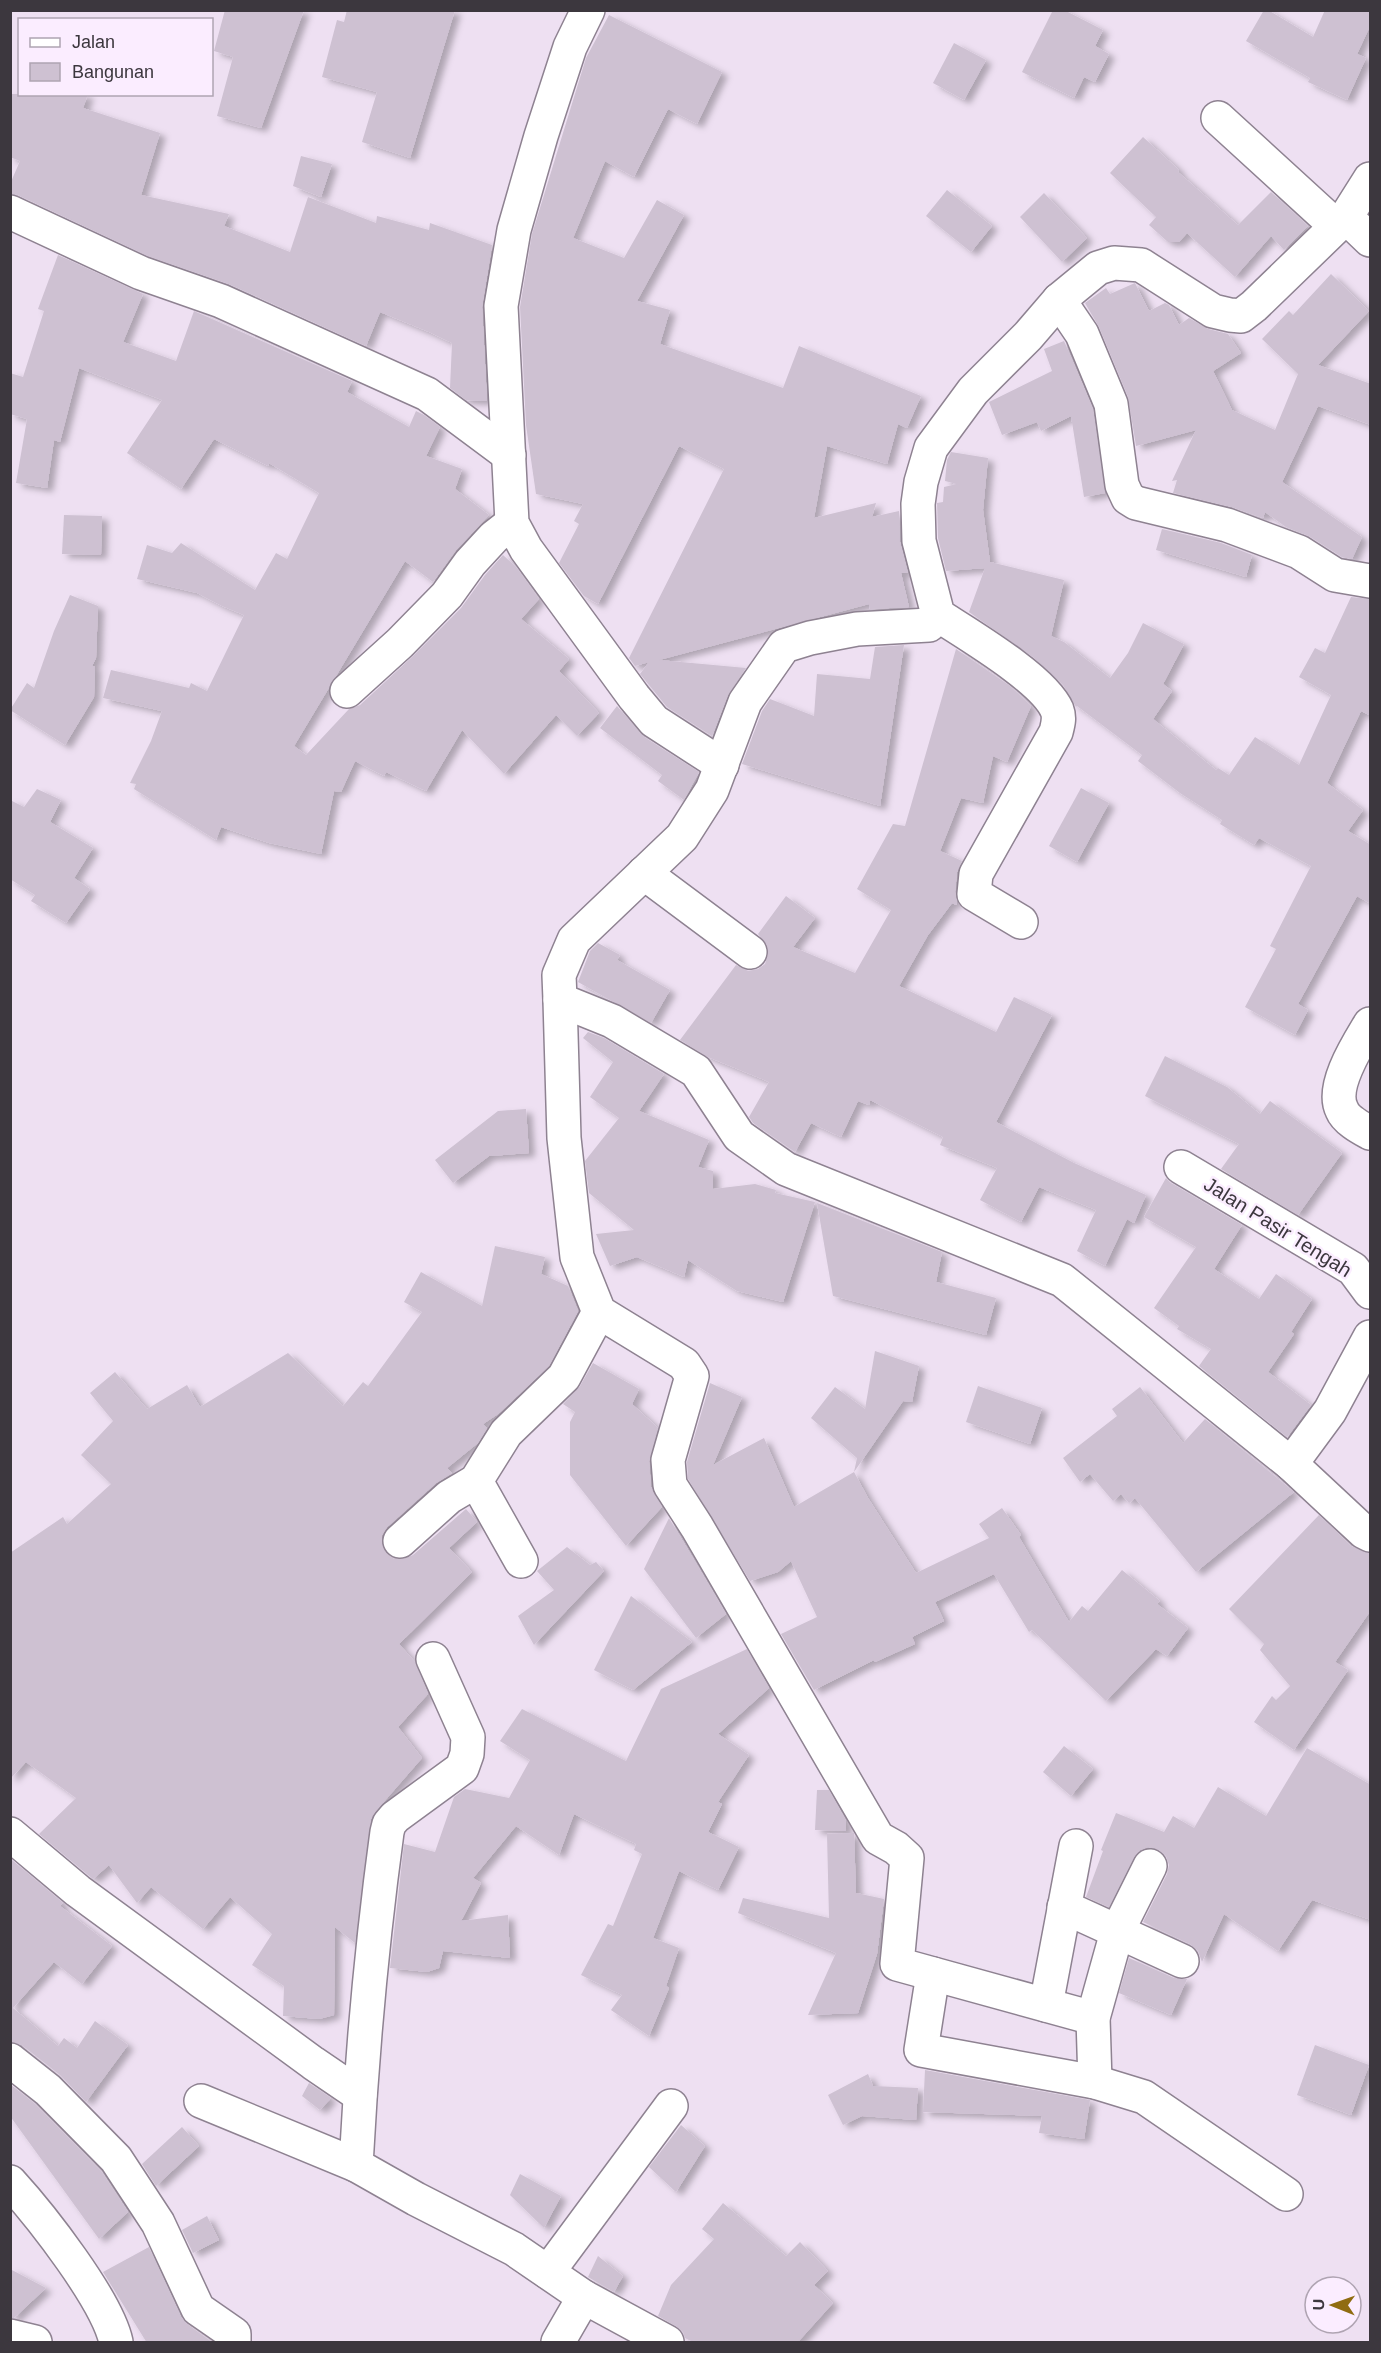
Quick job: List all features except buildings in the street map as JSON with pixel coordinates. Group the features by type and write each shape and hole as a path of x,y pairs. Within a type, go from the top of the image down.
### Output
{"street":[{"path":"588,10 570,47 544,125 512,241 501,306 512,523 526,549 654,720 722,765"},
{"path":"1218,118 1341,222 1371,240"},
{"path":"1021,922 974,894 976,874 1056,732 1060,720 1058,712 1046,693 1011,664 938,615 920,541 918,504 921,482 931,448 974,391 1028,336 1059,300 1098,268 1114,263 1141,265 1213,311 1241,316 1341,222 1371,179"},
{"path":"10,212 141,273 221,301 427,394 509,454"},
{"path":"1059,300 1082,334 1111,404 1122,485 1128,498 1227,525 1299,552 1335,575 1371,581"},
{"path":"348,691 408,635 447,595 494,537 512,523"},
{"path":"938,615 929,625 857,629 810,638 784,646 745,702 712,790 682,837 574,940 559,975 564,1138 577,1257 599,1312 684,1364 692,1376 668,1460 670,1485 698,1527 872,1829 878,1838 896,1848 907,1858 897,1964 1093,2018"},
{"path":"644,873 750,952"},
{"path":"560,1000 612,1021 696,1071 738,1136 786,1169 1062,1280 1291,1464 1364,1532 1371,1535"},
{"path":"1371,1024 1353,1052 1338,1094 1342,1111 1360,1128 1371,1133"},
{"name":"Jalan Pasir Tengah","path":"1181,1167 1353,1269 1371,1292"},
{"path":"400,1541 449,1497 476,1481 506,1433 564,1377 599,1312"},
{"path":"1291,1464 1330,1411 1371,1338"},
{"path":"476,1481 521,1561"},
{"path":"356,2165 374,1932 389,1824 395,1817 462,1768 467,1754 468,1737 433,1659"},
{"path":"10,1834 78,1891 313,2064 360,2094"},
{"path":"1046,2005 1076,1846"},
{"path":"1095,2082 1093,2018 1117,1932 1150,1866"},
{"path":"1065,1907 1182,1961"},
{"path":"933,1974 921,2050 1095,2082 1144,2097 1286,2194"},
{"path":"10,2060 48,2090 117,2159 158,2223 198,2309 234,2334 234,2343"},
{"path":"201,2101 356,2165 416,2199 514,2249 584,2297 667,2343"},
{"path":"548,2272 671,2106"},
{"path":"10,2182 98,2301 116,2343"},
{"path":"558,2343 584,2297"},
{"path":"10,2336 35,2343"}]}
